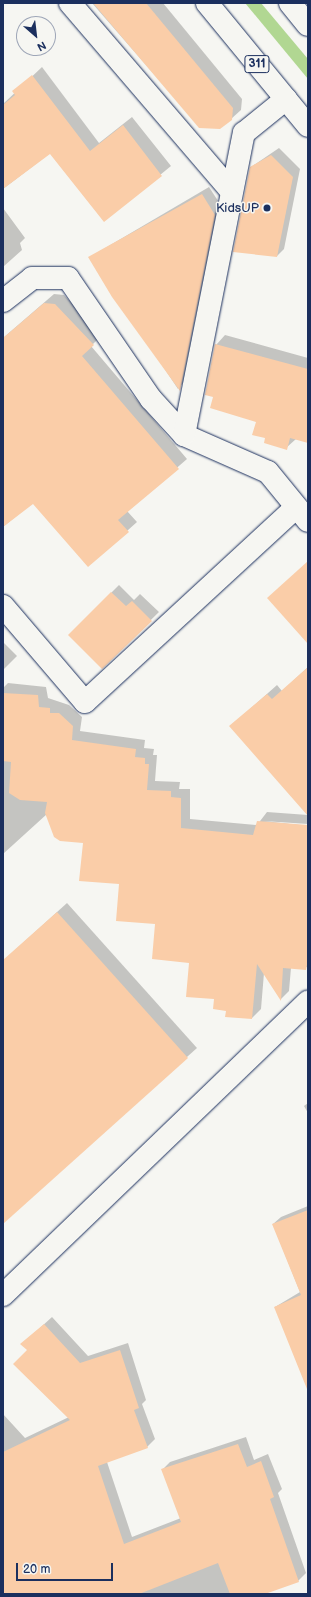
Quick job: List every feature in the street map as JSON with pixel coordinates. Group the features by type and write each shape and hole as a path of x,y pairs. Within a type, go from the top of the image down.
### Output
{"street":[{"path":"70,3 231,191"},
{"name":"311","path":"207,3 308,126"},
{"path":"290,3 308,25"},
{"path":"184,435 209,327 231,191 244,133 286,99"},
{"path":"3,301 32,278 68,278 151,399 184,435 268,472 302,514 85,702 3,606"},
{"path":"3,1294 308,1002"}],"green space":[{"path":"245,3 261,3 308,59 308,79"}],"building":[{"path":"93,3 146,3 233,108 232,120 220,129 199,128"},
{"path":"32,75 90,151 123,125 162,176 104,222 50,154 3,189 3,105 15,95 12,91"},
{"path":"271,155 293,177 277,257 233,252 250,167"},
{"path":"202,194 215,215 180,391 112,297 88,257"},
{"path":"44,303 55,304 94,345 82,356 179,469 118,520 129,532 88,567 33,504 3,527 3,338"},
{"path":"215,344 308,369 308,443 290,438 287,450 264,443 265,438 252,435 256,422 210,408 213,397 205,395"},
{"path":"308,561 308,644 267,598"},
{"path":"111,592 126,606 132,601 152,621 102,669 68,635"},
{"path":"308,667 308,816 229,726 267,694 272,699"},
{"path":"3,693 38,695 39,707 50,708 50,713 59,713 73,726 72,740 136,749 135,757 145,758 145,764 149,764 147,790 171,791 171,797 181,798 181,828 253,835 257,821 308,825 308,959 306,970 283,968 281,1001 257,964 252,1019 225,1017 226,1011 213,1009 214,999 186,997 189,963 152,959 155,924 116,921 119,884 79,881 83,843 60,841 54,837 45,813 47,802 20,800 9,793 11,762 3,761"},
{"path":"57,912 188,1058 3,1224 3,960"},
{"path":"308,1210 307,1389 274,1307 301,1295 272,1224"},
{"path":"44,1324 80,1363 120,1350 139,1408 134,1410 148,1448 98,1466 124,1544 181,1522 161,1469 238,1444 247,1467 261,1461 274,1497 270,1499 299,1582 265,1594 230,1594 218,1563 139,1594 3,1594 3,1452 70,1420 13,1364 27,1350 20,1344"}],"place":[{"name":"KidsUP","path":"267,208"}]}
